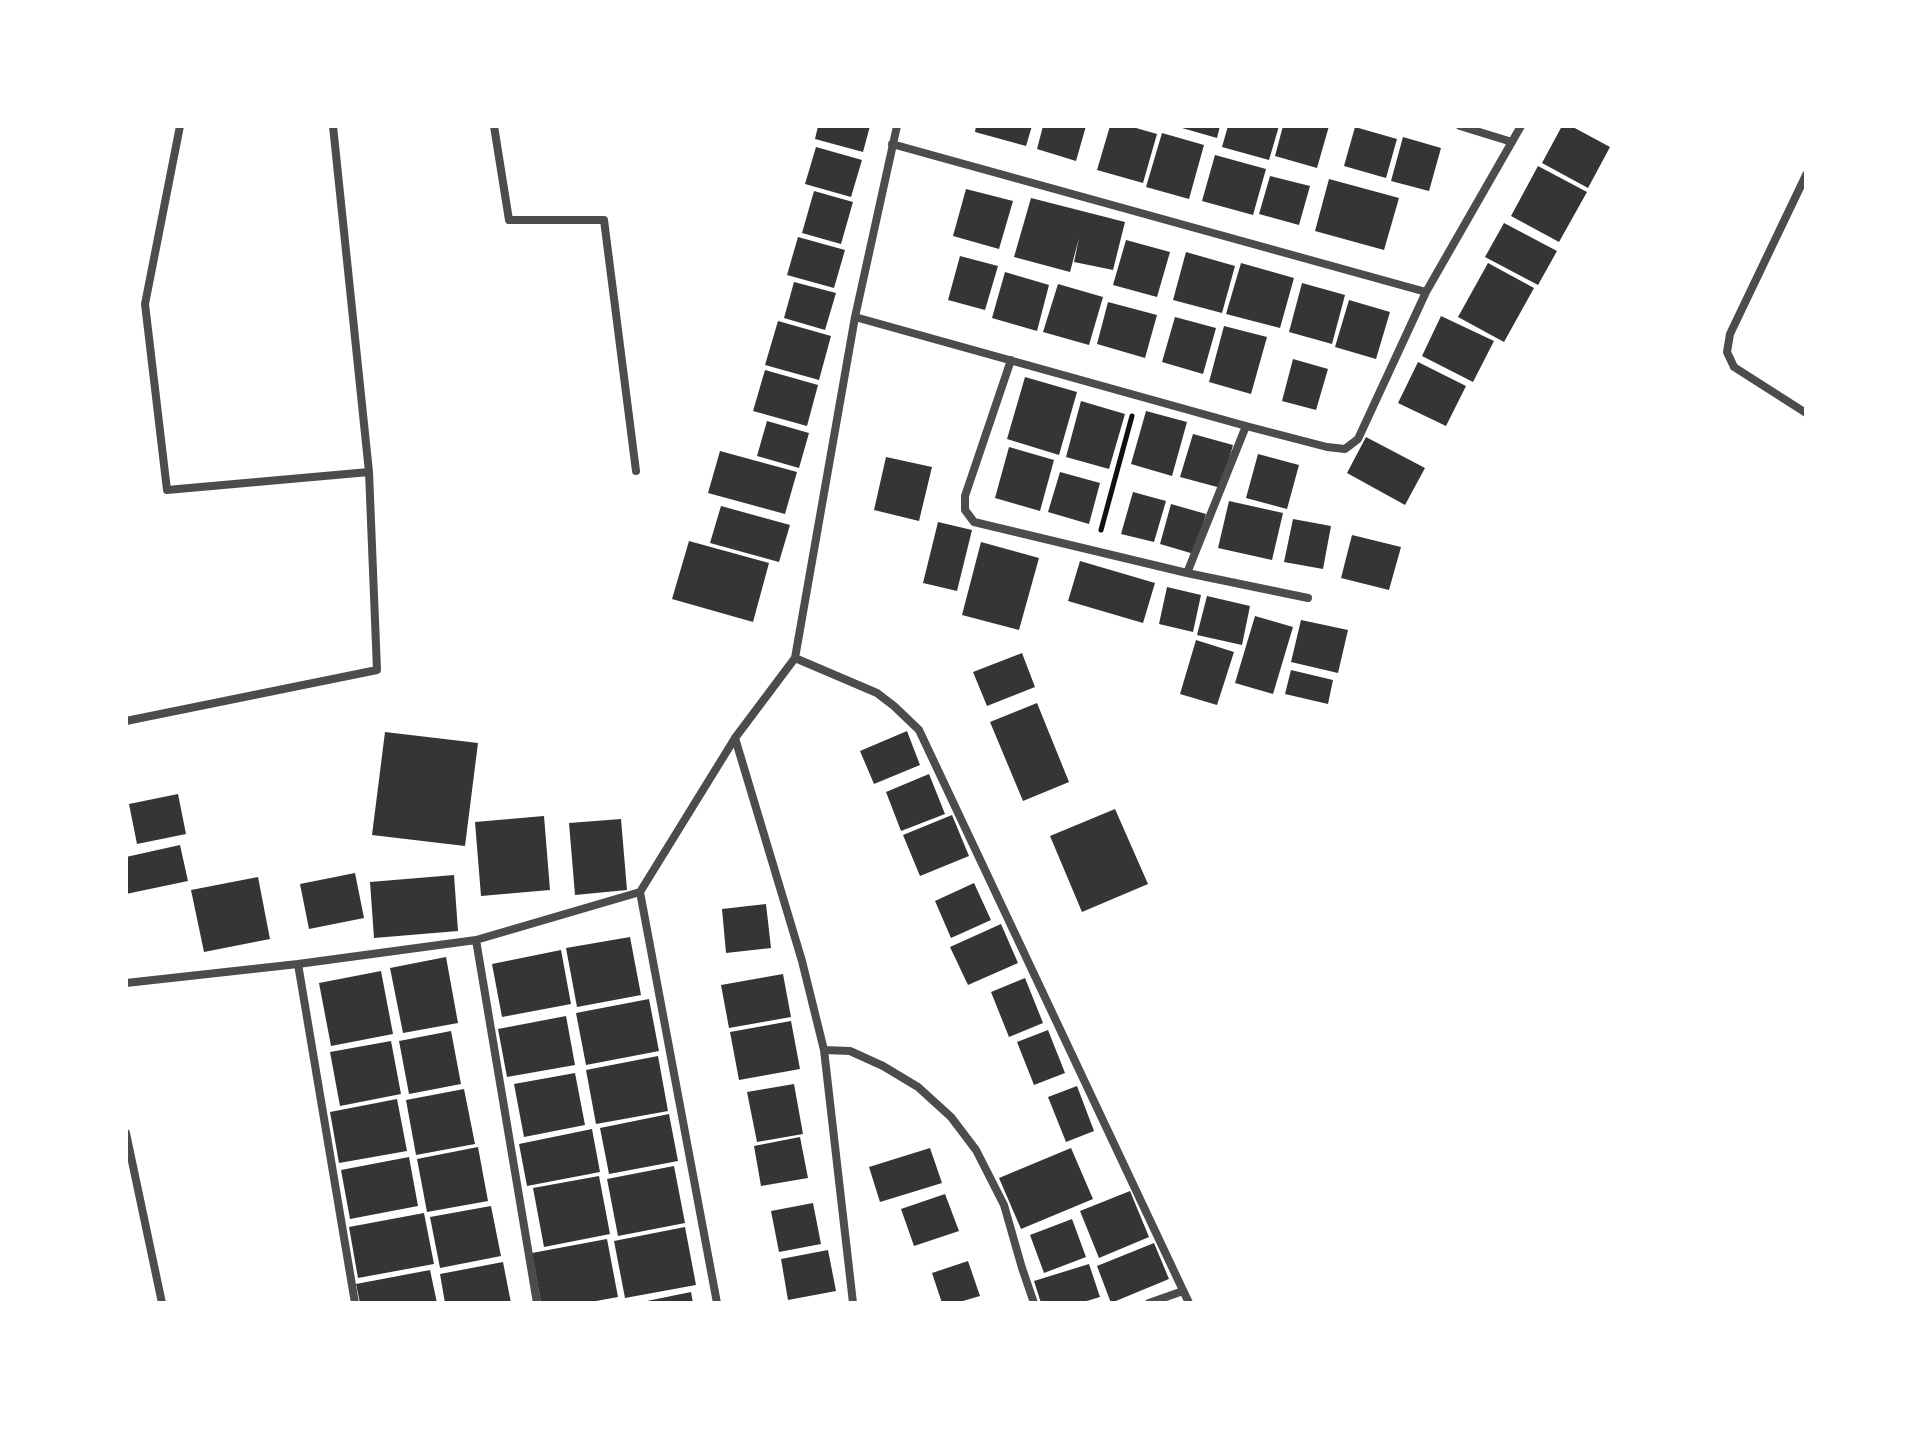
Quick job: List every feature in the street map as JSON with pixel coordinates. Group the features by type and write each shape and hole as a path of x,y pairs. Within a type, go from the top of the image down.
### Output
{"street":[{"path":"180,126 145,304 167,490 369,472"},
{"path":"126,721 377,670 369,472 333,126"},
{"path":"494,126 509,220 604,220 636,471"},
{"path":"126,983 476,940 640,892 735,738 795,658 855,317 897,126"},
{"path":"1460,126 1512,142"},
{"path":"855,317 1246,426 1345,449 1358,439 1426,292 1521,126"},
{"path":"892,144 1426,292"},
{"path":"1806,175 1730,334 1727,352 1734,367 1806,413"},
{"path":"1011,360 965,496 965,510 974,522 1187,573 1308,598"},
{"path":"1187,573 1246,426"},
{"path":"795,658 877,693 919,730 1189,1303"},
{"path":"735,738 802,961 824,1050 853,1303"},
{"path":"640,892 717,1303"},
{"path":"476,940 537,1303"},
{"path":"298,964 355,1303"},
{"path":"824,1050 850,1051 883,1066 918,1087 951,1117 976,1150 1004,1205 1034,1303"},
{"path":"126,1133 162,1303"},
{"path":"1149,1303 1183,1291"}],"path":[{"path":"1095,550 1137,395"}],"building":[{"path":"818,126 870,126 863,152 815,139"},
{"path":"976,126 1032,126 1026,146 975,132"},
{"path":"1043,126 1086,126 1076,161 1037,149"},
{"path":"1110,126 1129,126 1157,134 1143,183 1097,170"},
{"path":"1175,126 1220,126 1217,138"},
{"path":"1228,126 1279,126 1269,160 1222,147"},
{"path":"1283,126 1329,126 1317,168 1275,156"},
{"path":"1562,126 1571,126 1610,147 1588,188 1542,163"},
{"path":"1355,127 1397,139 1386,178 1344,166"},
{"path":"1162,133 1204,145 1189,199 1146,187"},
{"path":"1403,137 1441,148 1429,191 1391,181"},
{"path":"816,147 862,160 851,197 805,184"},
{"path":"1215,155 1266,169 1253,215 1202,201"},
{"path":"1538,166 1587,192 1559,242 1511,216"},
{"path":"1270,176 1310,186 1299,225 1259,214"},
{"path":"1329,179 1399,198 1384,250 1315,231"},
{"path":"966,189 1013,201 999,249 953,236"},
{"path":"814,191 853,202 841,244 802,233"},
{"path":"1031,198 1125,222 1113,270 1074,262 1079,238 1070,272 1014,257"},
{"path":"1504,223 1557,251 1538,285 1485,257"},
{"path":"798,237 845,250 834,288 787,275"},
{"path":"1126,240 1170,252 1157,297 1113,285"},
{"path":"1186,252 1235,266 1222,313 1173,300"},
{"path":"960,256 998,266 985,310 948,300"},
{"path":"1241,263 1294,278 1280,328 1226,314"},
{"path":"1488,263 1534,288 1504,342 1458,317"},
{"path":"1005,272 1049,285 1037,331 992,318"},
{"path":"794,282 836,293 825,330 784,318"},
{"path":"1302,283 1345,295 1332,344 1289,332"},
{"path":"1058,284 1103,297 1089,345 1043,332"},
{"path":"1349,300 1390,312 1376,359 1335,347"},
{"path":"1108,302 1157,315 1145,358 1097,344"},
{"path":"1441,316 1494,341 1473,382 1422,356"},
{"path":"1175,317 1216,328 1203,374 1162,362"},
{"path":"778,321 831,336 819,380 765,365"},
{"path":"1224,326 1267,337 1251,394 1209,382"},
{"path":"1293,359 1328,369 1316,410 1282,401"},
{"path":"1418,362 1466,386 1446,426 1398,403"},
{"path":"765,370 818,385 807,426 753,411"},
{"path":"1025,377 1077,392 1059,455 1007,439"},
{"path":"1081,401 1125,414 1109,469 1066,457"},
{"path":"1146,411 1187,422 1172,476 1131,464"},
{"path":"767,421 809,433 799,468 757,456"},
{"path":"1193,434 1233,445 1221,488 1180,477"},
{"path":"1366,437 1425,468 1405,505 1347,473"},
{"path":"1009,447 1054,460 1040,511 995,498"},
{"path":"720,451 797,472 785,514 708,493"},
{"path":"1258,454 1299,465 1287,509 1246,498"},
{"path":"886,457 932,467 919,521 874,510"},
{"path":"1060,472 1100,483 1089,524 1048,512"},
{"path":"1133,492 1166,501 1154,542 1121,534"},
{"path":"1229,501 1283,513 1272,560 1218,548"},
{"path":"1171,504 1206,514 1194,554 1160,544"},
{"path":"721,506 790,525 779,562 710,543"},
{"path":"1293,519 1331,526 1323,569 1284,562"},
{"path":"938,522 972,530 957,591 923,583"},
{"path":"1352,535 1401,547 1389,590 1341,578"},
{"path":"689,541 769,563 753,622 672,599"},
{"path":"981,542 1039,558 1019,630 962,615"},
{"path":"1080,561 1155,583 1143,623 1068,601"},
{"path":"1167,587 1201,595 1193,632 1159,624"},
{"path":"1207,596 1250,606 1242,645 1197,635"},
{"path":"1255,616 1293,627 1273,694 1235,683"},
{"path":"1301,620 1348,630 1338,673 1291,662"},
{"path":"1196,640 1234,652 1217,705 1180,694"},
{"path":"1022,653 1035,687 987,706 973,672"},
{"path":"1291,670 1333,680 1328,704 1285,694"},
{"path":"1037,703 1069,782 1023,801 990,722"},
{"path":"907,731 920,765 874,784 860,751"},
{"path":"385,732 478,743 465,846 372,835"},
{"path":"929,774 945,814 901,831 886,792"},
{"path":"178,794 186,834 137,844 129,804"},
{"path":"1115,809 1148,884 1082,912 1050,836"},
{"path":"952,815 969,856 920,876 903,835"},
{"path":"544,816 550,890 481,896 475,822"},
{"path":"621,819 627,890 575,895 569,823"},
{"path":"180,845 188,881 126,894 126,857"},
{"path":"355,873 364,918 309,929 300,884"},
{"path":"454,875 458,931 374,938 370,882"},
{"path":"258,877 270,939 204,952 191,890"},
{"path":"974,883 991,920 951,938 935,901"},
{"path":"766,904 771,948 726,953 722,909"},
{"path":"1001,924 1018,963 968,985 950,947"},
{"path":"630,937 641,995 577,1007 566,948"},
{"path":"561,950 571,1004 502,1017 492,964"},
{"path":"446,957 458,1023 403,1033 390,968"},
{"path":"381,971 393,1034 331,1046 319,983"},
{"path":"783,974 791,1017 729,1028 721,985"},
{"path":"1025,978 1043,1023 1009,1037 991,992"},
{"path":"649,999 659,1051 586,1065 576,1013"},
{"path":"566,1016 575,1065 507,1077 498,1029"},
{"path":"791,1021 800,1069 739,1080 730,1032"},
{"path":"1048,1030 1065,1073 1034,1085 1017,1042"},
{"path":"451,1031 461,1084 409,1094 399,1041"},
{"path":"391,1041 401,1094 340,1106 330,1052"},
{"path":"658,1056 668,1111 596,1124 586,1070"},
{"path":"575,1073 585,1125 524,1137 514,1084"},
{"path":"794,1084 803,1134 757,1142 747,1092"},
{"path":"1077,1086 1094,1131 1066,1142 1048,1097"},
{"path":"464,1089 475,1144 416,1155 406,1100"},
{"path":"397,1099 407,1151 339,1163 330,1112"},
{"path":"669,1114 678,1161 609,1174 600,1128"},
{"path":"592,1129 600,1172 527,1186 519,1144"},
{"path":"800,1137 808,1178 761,1186 754,1146"},
{"path":"478,1147 488,1201 427,1212 417,1159"},
{"path":"930,1148 942,1183 880,1202 869,1167"},
{"path":"1071,1148 1093,1199 1021,1229 999,1178"},
{"path":"409,1157 418,1206 350,1219 341,1170"},
{"path":"674,1166 685,1223 618,1236 607,1179"},
{"path":"599,1176 610,1234 544,1247 533,1188"},
{"path":"1130,1191 1149,1237 1099,1258 1080,1211"},
{"path":"945,1194 959,1231 914,1246 901,1209"},
{"path":"813,1203 821,1244 779,1252 771,1211"},
{"path":"491,1206 501,1256 440,1268 430,1217"},
{"path":"424,1213 434,1264 358,1278 349,1227"},
{"path":"1072,1219 1086,1257 1044,1273 1030,1235"},
{"path":"685,1227 696,1285 625,1298 614,1241"},
{"path":"607,1239 618,1297 585,1303 541,1303 532,1253"},
{"path":"1154,1243 1169,1279 1111,1303 1097,1266"},
{"path":"828,1250 836,1291 788,1300 781,1259"},
{"path":"968,1261 980,1296 956,1303 942,1303 932,1273"},
{"path":"503,1262 511,1303 445,1303 440,1274"},
{"path":"1089,1264 1100,1297 1080,1303 1041,1303 1034,1281"},
{"path":"430,1270 437,1303 360,1303 356,1284"},
{"path":"691,1292 693,1303 642,1303 642,1302"}]}
